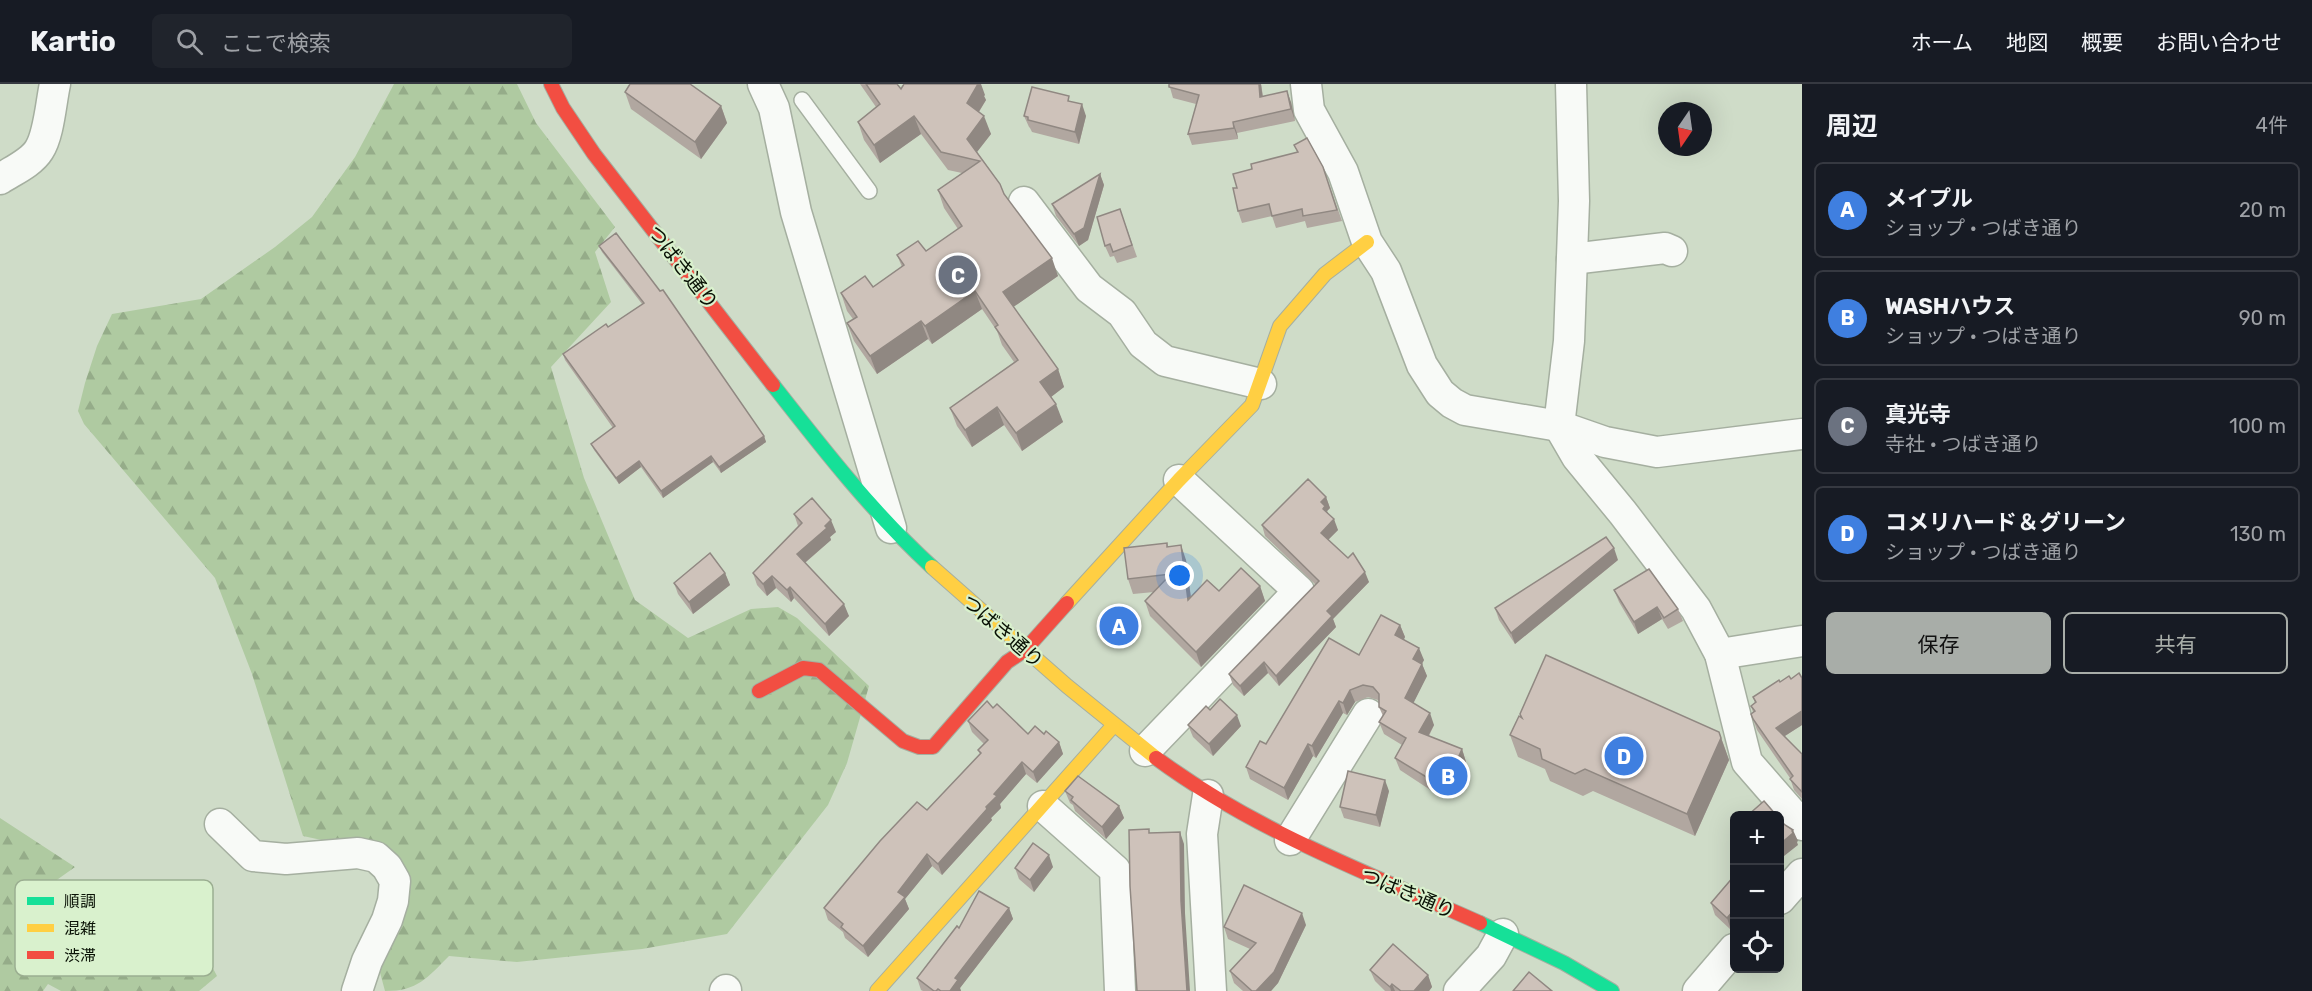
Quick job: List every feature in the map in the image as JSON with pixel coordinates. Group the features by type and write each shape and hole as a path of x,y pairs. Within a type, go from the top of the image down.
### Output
{"main road":[{"name":"つばき通り","path":"551,84 563,108 594,154 824,449 891,528 1025,650 1113,726 1208,795 1250,820 1290,840 1503,934 1594,979 1612,991"},
{"path":"759,691 804,668 819,670 903,741 920,747 933,747 1007,662 1025,650 1179,480 1252,405 1262,384 1280,326 1325,274 1367,242"},
{"path":"880,990 1113,726"}],"street":[{"path":"0,179 29,160 39,150 55,84"},
{"path":"1306,84 1308,110 1343,172 1367,242 1386,271 1422,365 1440,393 1452,403 1465,410 1559,426 1605,442 1657,452 1802,434"},
{"path":"1571,84 1574,201 1569,341 1559,426 1577,457 1696,609 1720,654 1747,762 1802,825"},
{"path":"769,96 796,212 891,528"},
{"path":"1024,202 1089,288 1122,313 1143,344 1165,361 1262,384"},
{"path":"1572,258 1665,248 1672,251"},
{"path":"1145,750 1299,591 1179,480"},
{"path":"1720,654 1802,641"},
{"path":"1290,840 1368,714"},
{"path":"1208,795 1202,834 1211,991"},
{"path":"1043,806 1114,870 1120,991"},
{"path":"220,824 253,856 286,859 358,853 376,857 387,867 395,881 393,901 387,920 367,961 357,991"},
{"path":"1784,893 1802,873"},
{"path":"1459,991 1491,956 1503,934"},
{"path":"1698,991 1730,955"}],"lane":[{"path":"802,100 869,191"}],"green space":[{"path":"394,84 517,84 536,123 615,227 595,252 611,302 551,367 584,478 635,600 688,638 751,609 778,607 797,618 869,686 847,763 828,805 727,934 642,949 517,962 449,956 428,977 414,986 385,991 375,954 396,856 303,836 252,674 215,578 84,424 78,411 97,346 112,314 201,299 275,247 312,217 355,157"},
{"path":"0,818 75,867 57,880 15,880 15,976 213,976 213,968 217,976 199,991 61,991 48,984 43,991 0,991"}],"building":[{"path":"630,84 690,84 721,106 695,142 625,92"},
{"path":"866,84 897,84 901,89 904,84 978,84 967,103 984,116 967,139 1000,184 1004,194 1052,258 1003,292 1058,369 1040,382 1056,404 1016,433 997,407 965,430 950,408 1018,360 995,327 998,325 975,291 925,326 921,321 870,356 847,323 857,317 841,293 865,276 873,287 904,265 897,255 918,241 926,251 962,226 938,190 980,161 941,152 914,116 874,145 858,122 880,104"},
{"path":"1169,84 1259,84 1260,97 1287,91 1291,109 1233,122 1234,128 1188,134 1199,95 1169,87"},
{"path":"1032,87 1069,96 1068,101 1082,104 1075,132 1028,120 1028,117 1024,116"},
{"path":"1307,138 1323,167 1337,210 1303,216 1302,209 1272,216 1269,204 1238,211 1233,188 1237,188 1233,174 1252,169 1251,164 1298,152 1294,145"},
{"path":"1100,174 1084,228 1074,234 1052,204"},
{"path":"1120,209 1132,245 1113,252 1110,244 1105,246 1097,217"},
{"path":"616,233 660,291 663,290 764,436 719,467 711,456 661,491 639,461 616,478 591,444 615,426 563,354 606,324 608,327 644,303 599,246"},
{"path":"1308,479 1326,497 1321,502 1325,506 1323,509 1334,519 1321,533 1348,558 1353,553 1365,572 1327,611 1332,616 1276,676 1264,662 1240,686 1229,674 1319,581 1262,525"},
{"path":"812,498 831,520 825,526 827,528 797,554 844,604 825,624 790,587 787,590 772,576 763,584 753,573 802,523 794,514"},
{"path":"1606,537 1614,548 1511,633 1495,608"},
{"path":"1167,543 1167,547 1181,545 1188,600 1207,580 1219,591 1241,568 1260,586 1196,652 1145,601 1171,574 1128,579 1124,548"},
{"path":"710,553 725,573 689,602 674,583"},
{"path":"1649,569 1678,609 1664,618 1657,607 1634,622 1614,590"},
{"path":"1381,615 1400,625 1395,635 1419,648 1413,659 1422,664 1405,698 1430,713 1419,732 1462,749 1446,786 1395,758 1406,738 1379,722 1386,711 1379,707 1379,694 1373,687 1363,685 1350,690 1343,703 1339,701 1312,746 1308,744 1284,788 1246,767 1260,741 1266,744 1329,638 1359,655"},
{"path":"1546,655 1719,732 1721,738 1687,814 1585,769 1575,774 1542,759 1540,749 1510,735 1519,716 1522,718 1520,714"},
{"path":"1799,673 1802,678 1802,711 1776,728 1802,754 1802,792 1790,779 1793,776 1751,714 1755,711 1751,706 1756,702 1753,697 1779,680 1780,682 1789,676 1791,679"},
{"path":"1220,699 1237,715 1209,744 1188,725 1206,706 1210,710"},
{"path":"987,701 993,708 997,704 1028,734 1035,726 1044,734 1046,731 1059,742 1033,772 1022,762 994,794 997,796 986,807 987,809 938,864 927,854 898,892 905,897 863,946 824,908 880,841 917,802 927,810 981,753 978,750 988,740 968,721"},
{"path":"1348,771 1385,780 1376,815 1340,807"},
{"path":"1078,776 1119,806 1102,827 1071,800 1073,797 1065,791"},
{"path":"1764,801 1773,811 1753,811"},
{"path":"1784,824 1793,830 1793,833 1784,841"},
{"path":"1149,829 1149,833 1180,832 1181,901 1187,991 1137,991 1129,830"},
{"path":"1033,843 1049,855 1030,880 1015,868"},
{"path":"1730,881 1730,915 1727,918 1711,903"},
{"path":"1244,885 1302,913 1274,972 1256,991 1252,991 1230,971 1256,943 1224,927"},
{"path":"979,891 1009,908 955,978 958,980 950,991 938,989 934,991 917,978 957,926 959,928"},
{"path":"1393,944 1428,975 1414,991 1401,991 1392,984 1390,987 1370,970"},
{"path":"1529,972 1552,991 1513,991"}],"traffic: fast":[{"path":"773,385 869,502 932,567"},
{"path":"1480,923 1564,963 1612,991"}],"traffic: slow":[{"path":"1067,603 1179,480 1252,405 1280,326 1325,274 1367,242"},
{"path":"932,567 1067,686 1156,758"},
{"path":"877,991 1113,726"}],"traffic: jam":[{"path":"551,84 563,108 594,154 773,385"},
{"path":"759,691 803,668 819,670 903,741 919,747 933,747 1007,662 1025,650 1067,603"},
{"path":"1156,758 1233,808 1272,829 1480,923"}],"place":[{"name":"真光寺","path":"958,275"},
{"name":"メイプル","path":"1119,626"},
{"name":"コメリハード＆グリーン","path":"1624,756"},
{"name":"WASHハウス","path":"1448,776"}]}
